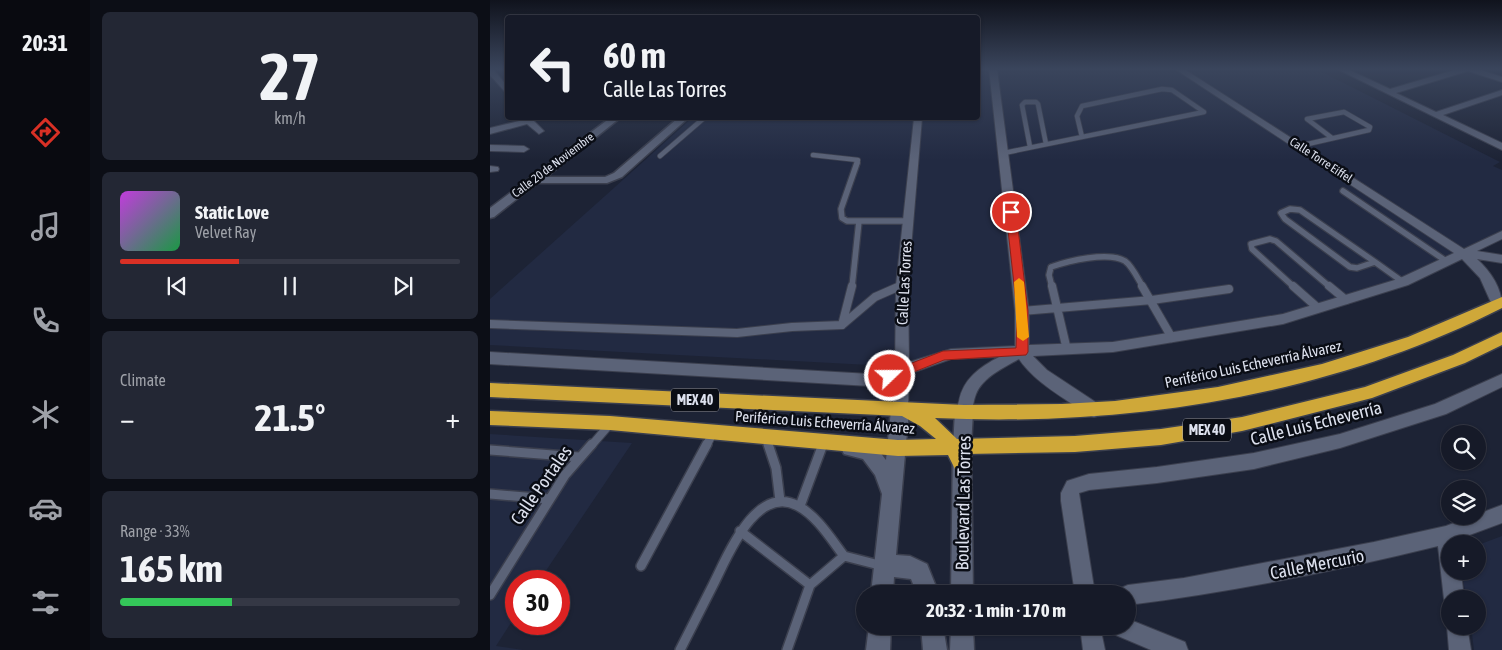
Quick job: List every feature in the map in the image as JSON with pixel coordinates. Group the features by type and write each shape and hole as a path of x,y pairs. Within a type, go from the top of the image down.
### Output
{"highway":[{"name":"Periférico Luis Echeverría Álvarez","path":"490,390 900,410 1028,413 1094,410 1195,398 1313,374 1401,348 1448,329 1500,303"},
{"name":"Periférico Luis Echeverría Álvarez","path":"490,418 610,423 831,443 959,452 1094,443 1161,437 1242,424 1366,393 1459,359 1502,338"},
{"path":"900,410 919,416 932,425 959,452"}],"street":[{"path":"997,99 1022,311 1022,352 1031,365 1042,374 1094,410"},
{"name":"Calle Torre Eiffel","path":"1227,99 1462,253 1481,268 1500,303"},
{"path":"1404,99 1502,146"},
{"path":"1435,115 1481,99"},
{"path":"493,131 525,120"},
{"path":"529,120 539,131"},
{"name":"Calle 20 de Noviembre","path":"490,214 612,120"},
{"path":"533,180 607,180 618,175 681,120"},
{"name":"Calle Las Torres","path":"898,448 902,371 902,285 918,120"},
{"path":"1489,140 1502,135"},
{"path":"490,148 524,150"},
{"path":"490,358 870,380 890,376 943,356 1113,348 1282,319 1403,282 1502,235"},
{"name":"Calle Torre Eiffel","path":"1462,253 1502,260"},
{"path":"964,412 969,392 974,384 1006,360 1022,352"},
{"name":"Calle Luis Echeverría","path":"1084,585 1070,501 1070,493 1073,487 1089,482 1157,475 1254,461 1340,441 1440,409 1502,380"},
{"name":"Boulevard Las Torres","path":"962,585 959,452 964,412"},
{"path":"831,443 869,454 883,470 892,493"},
{"path":"883,585 898,448"},
{"name":"Calle Mercurio","path":"1449,535 1502,514"},
{"name":"Calle Mercurio","path":"1136,594 1184,588 1292,569 1441,537"},
{"path":"885,566 910,566 919,570 926,585"},
{"path":"1136,633 1177,650"},
{"path":"878,650 879,635"},
{"path":"933,635 935,650"},
{"path":"962,635 962,650"},
{"path":"1092,635 1094,650"},
{"path":"1458,635 1460,650"}],"lane":[{"path":"1082,137 1076,116 1077,110 1082,106 1113,99"},
{"path":"1004,152 1204,112 1186,99"},
{"path":"1030,147 1022,105 1025,102 1036,102 1038,104 1046,144"},
{"path":"1299,146 1369,130 1370,128 1344,112 1307,119 1332,138"},
{"path":"660,156 702,120"},
{"path":"813,155 858,160 840,210 842,218 847,221 907,221"},
{"path":"1343,191 1446,261"},
{"path":"1375,262 1358,268 1350,268 1285,219 1280,213 1290,209 1300,210 1375,262 1403,282"},
{"path":"842,325 853,286 857,261 859,221"},
{"path":"1318,308 1252,249 1251,244 1270,239 1276,241 1346,300"},
{"path":"1067,350 1049,275 1051,267 1061,263 1112,257 1121,258 1126,262 1152,300 1172,338"},
{"path":"490,324 737,333 792,326 842,325 875,297 902,285"},
{"path":"1022,311 1152,300 1229,289"},
{"name":"Calle Portales","path":"490,595 548,499 580,457 610,423"},
{"path":"641,566 713,432"},
{"path":"764,437 775,457 780,501"},
{"path":"800,506 831,443"},
{"path":"490,450 580,457"},
{"path":"490,494 548,499"},
{"path":"680,650 740,531 753,514 780,501 800,506 811,514 844,556 885,566"},
{"path":"740,531 810,585"},
{"path":"787,650 810,585 844,556"}],"shaded area":[{"path":"980,99 1376,99 1500,162 1493,166 1502,170 1502,232 1385,290 1220,333 944,357 901,374 888,366 490,345 490,299 690,120 980,120"},
{"path":"490,434 632,443 546,570 505,570 505,632 496,646 523,650 490,650"},
{"path":"1502,536 1502,650 1474,650 1472,635 1486,635 1486,590 1465,590 1463,580 1486,580 1486,542"}],"slow traffic":[{"path":"1019,282 1023,337"}],"route":[{"path":"890,376 935,358 951,354 1022,352 1022,311 1011,212"}]}
